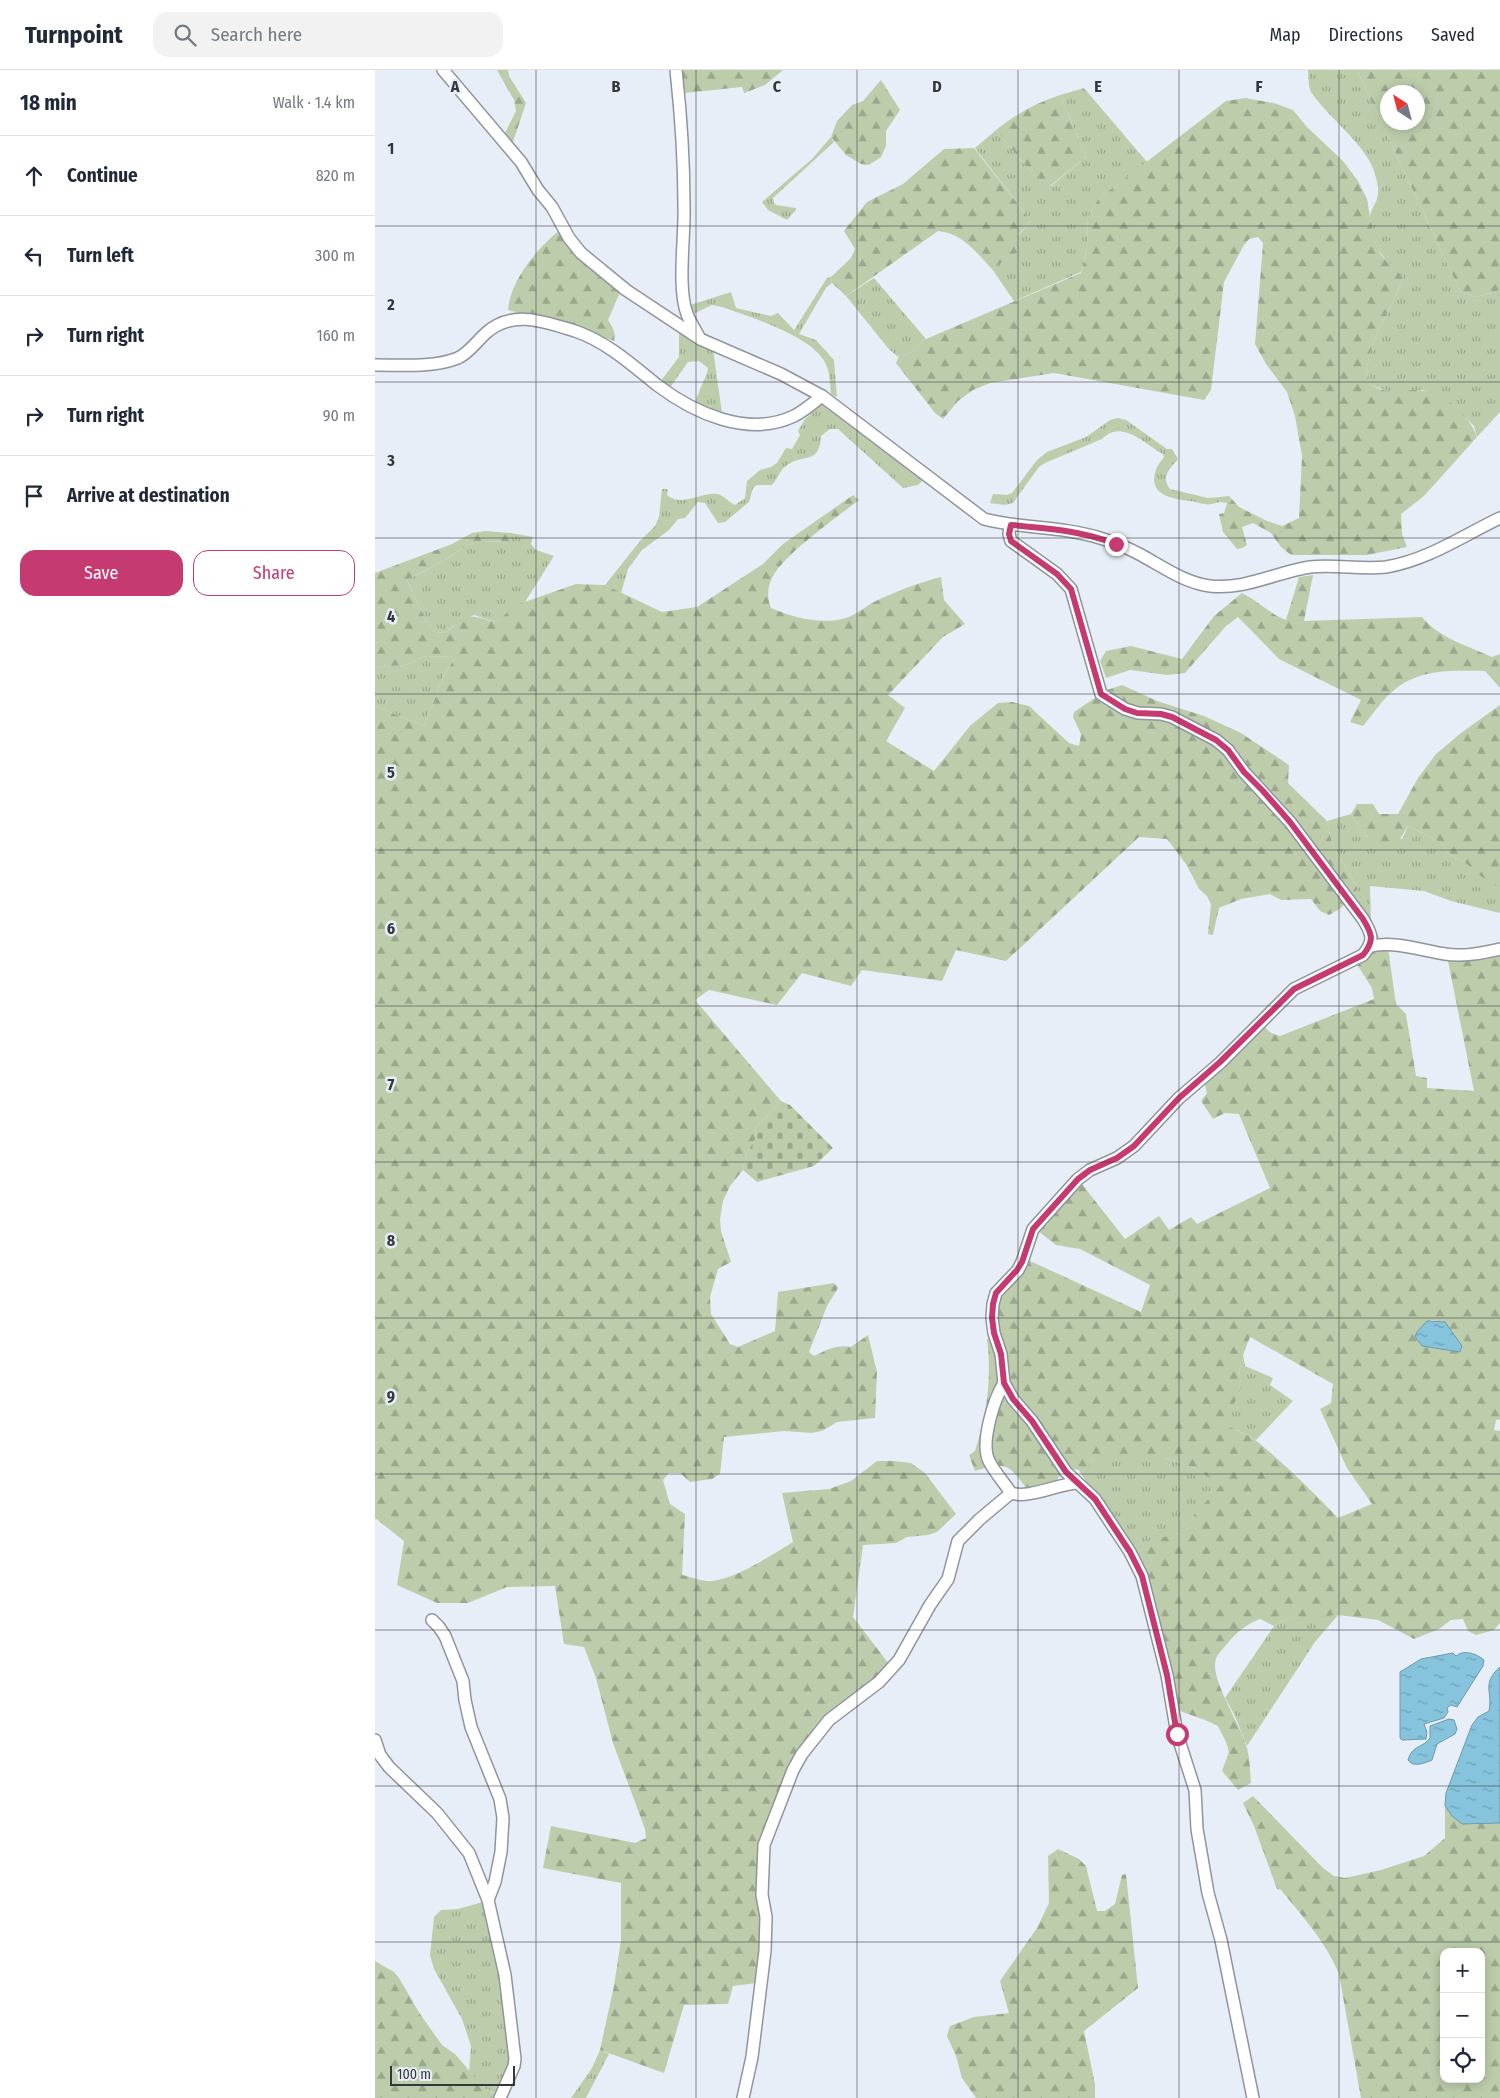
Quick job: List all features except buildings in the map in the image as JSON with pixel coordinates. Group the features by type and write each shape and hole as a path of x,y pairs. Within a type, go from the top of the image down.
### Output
{"street":[{"path":"443,70 521,162 538,190 552,206 569,238 581,253 626,290 700,338 781,374 822,396 984,519 1011,525 1099,537 1140,554 1190,580 1200,584 1222,587 1252,582 1311,567 1367,568 1403,563 1437,551 1500,518"},
{"path":"676,70 684,172 682,275 684,306 700,338"},
{"path":"375,365 448,362 461,356 495,325 510,319 523,318 594,338 691,407 737,423 749,425 794,416 822,396"},
{"path":"1011,525 1009,534 1011,541 1057,574 1071,589 1101,694 1125,709 1137,713 1161,714 1172,717 1216,740 1228,750 1244,772 1290,822 1363,919 1371,937 1371,946"},
{"path":"1253,2098 1221,1940 1208,1893 1197,1829 1195,1790 1177,1734 1167,1675 1142,1576 1130,1552 1095,1499 1066,1472 1032,1421 1013,1399 1004,1383 1001,1354 994,1333 993,1304 996,1293 1022,1262 1033,1229 1041,1217 1083,1174 1117,1158 1134,1146 1179,1098 1220,1062 1294,989 1363,955 1371,946 1385,943 1447,954 1468,955 1500,949"},
{"path":"1004,1383 993,1404 986,1445 989,1463 1011,1493 1015,1494 1077,1483"},
{"path":"1055,1486 1062,1481 1066,1472"},
{"path":"743,2098 752,2058 765,1951 766,1917 761,1895 764,1845 793,1770 802,1754 829,1720 879,1682 899,1660 929,1605 949,1579 958,1541 980,1519 1011,1493"},
{"path":"432,1620 445,1636 463,1681 471,1727 500,1799 503,1818 501,1852 495,1882 488,1900"},
{"path":"375,1740 381,1755 389,1767 437,1813 464,1846 488,1900 505,1976 515,2059 514,2066 500,2098"}],"green space":[{"path":"497,70 508,70 509,76 526,103 513,142 505,133 516,111 514,100"},
{"path":"681,70 783,70 765,85 744,93 742,87 685,93"},
{"path":"1308,70 1357,70 1380,119 1380,130 1385,130 1460,291 1476,297 1500,290 1500,412 1477,437 1474,426 1455,407 1423,390 1392,393 1371,385 1366,370 1373,342 1404,278 1379,251 1372,235 1370,215 1377,199 1378,186 1372,166 1351,137 1318,101 1309,86"},
{"path":"1357,70 1500,70 1500,290 1476,297 1460,291 1385,130 1425,130 1425,85 1380,85 1380,119"},
{"path":"881,80 900,110 886,131 886,146 881,157 869,165 861,164 846,155 831,137 837,121 852,105 863,101"},
{"path":"1084,88 1147,162 1098,199 1088,218 1087,248 1081,272 1014,301 992,269 1026,246 1018,236 1031,221 975,148 996,130 1028,169 1051,186 1086,157 1060,95"},
{"path":"1060,95 1086,157 1050,186 1028,169 996,130 1026,110"},
{"path":"1245,98 1274,103 1293,110 1307,127 1343,161 1358,181 1367,199 1374,241 1381,255 1404,278 1373,342 1366,370 1371,385 1386,391 1416,390 1441,396 1463,414 1474,429 1477,437 1424,496 1401,514 1402,534 1407,547 1367,555 1291,555 1281,547 1271,533 1253,523 1242,527 1247,545 1242,548 1237,549 1223,532 1219,514 1224,513 1227,503 1220,502 1220,497 1229,496 1239,507 1282,526 1299,518 1302,456 1295,416 1287,392 1266,364 1255,344 1263,243 1258,237 1249,239 1244,245 1224,282 1211,390 1204,400 1054,373 990,383 973,390 958,401 943,419 935,413 896,363 900,353 906,356 926,339 1081,273 1087,248 1088,218 1098,199 1226,101"},
{"path":"831,137 834,142 773,198 776,205 796,208 796,210 787,220 768,210 762,202 812,159"},
{"path":"974,148 1031,221 1018,235 1027,246 992,269 961,239 938,231 846,296 832,283 831,277 851,258 855,249 844,231 867,202 903,184 944,149"},
{"path":"560,230 621,290 608,320 614,330 614,341 585,330 508,310 514,288 526,266 542,246"},
{"path":"831,277 832,283 826,288 799,334 816,340 834,360 837,397 831,394 828,370 821,356 811,346 797,337 765,322 722,307 712,305 691,315 687,306 731,292 736,308 771,316 778,313 794,330 827,278"},
{"path":"874,278 926,339 906,356 900,353 898,357 888,348 846,296"},
{"path":"679,331 713,349 722,413 694,404 708,368 699,361 688,362 669,389 660,382 679,357"},
{"path":"821,405 829,405 923,480 918,485 903,488 838,429 830,429 821,436 817,452 786,466 772,485 757,485 753,488 749,502 725,522 718,523 705,503 698,502 685,518 678,519 669,530 642,550 628,569 621,593 605,585 640,541 655,526 659,517 662,489 668,489 667,495 673,499 685,500 718,494 735,505 745,498 747,481 760,470 777,463 786,448 792,449 800,435 798,431 805,419"},
{"path":"1118,418 1126,420 1167,449 1172,449 1178,459 1166,476 1170,489 1208,498 1220,497 1220,502 1205,504 1176,499 1163,494 1155,485 1154,478 1157,467 1164,457 1163,454 1133,435 1117,431 1039,467 1013,503 1005,505 990,503 993,494 1007,495 1012,493 1037,460 1047,452 1086,437 1110,420"},
{"path":"853,495 859,500 811,537 778,568 770,582 768,597 771,608 789,615 817,621 837,620 850,617 876,601 900,591 941,577 944,600 965,624 943,637 888,695 905,708 886,741 934,771 970,726 998,703 1012,702 1029,706 1069,743 1079,746 1081,734 1073,717 1074,712 1107,690 1122,685 1157,701 1204,716 1241,733 1289,765 1288,783 1327,821 1332,843 1358,889 1341,908 1329,915 1320,911 1311,899 1281,900 1270,894 1241,899 1219,908 1213,935 1208,934 1211,904 1207,896 1199,889 1186,864 1167,839 1139,837 1006,961 956,950 942,981 862,970 851,986 802,973 777,1005 709,990 695,1000 781,1101 756,1127 755,1140 747,1152 743,1170 730,1186 723,1201 720,1219 721,1231 731,1262 718,1269 710,1297 711,1314 730,1344 738,1347 775,1331 778,1292 834,1283 838,1288 827,1306 809,1352 814,1356 837,1347 851,1347 868,1335 877,1372 875,1418 837,1422 822,1431 811,1433 785,1431 724,1437 720,1474 712,1479 690,1482 680,1473 669,1473 663,1480 670,1504 685,1514 682,1575 712,1581 743,1571 765,1559 793,1542 782,1493 829,1489 851,1481 877,1461 911,1463 925,1473 956,1514 937,1532 928,1535 907,1537 896,1543 863,1545 853,1617 889,1664 871,1682 828,1713 817,1724 799,1750 759,1848 757,1897 762,1918 757,1983 733,1986 728,2004 684,2005 664,2073 600,2050 614,1986 621,1940 621,1883 543,1868 551,1826 635,1843 646,1838 645,1829 613,1743 596,1678 584,1647 564,1644 555,1586 507,1587 468,1603 437,1603 397,1585 404,1541 375,1518 375,706 424,726 445,673 456,657 426,656 406,665 375,667 375,573 452,544 472,533 486,531 511,533 512,542 478,541 471,543 443,561 407,580 426,621 435,632 446,633 459,622 469,617 495,622 519,604 576,584 605,585 662,612 697,607 763,564 783,544"},
{"path":"511,533 533,537 531,544 536,550 554,556 525,602 495,622 474,615 453,626 446,633 435,632 426,621 407,580 443,561 471,543 478,541 511,542"},
{"path":"1313,575 1304,621 1422,617 1437,631 1454,641 1492,657 1500,654 1500,688 1485,671 1437,672 1414,678 1393,691 1363,726 1350,722 1361,700 1279,659 1238,617 1226,626 1185,673 1167,675 1130,670 1106,678 1100,661 1106,651 1131,646 1182,659 1214,616 1242,593 1286,620 1299,577"},
{"path":"426,656 456,657 445,673 424,726 375,706 375,667 406,665"},
{"path":"1500,705 1500,888 1482,877 1463,861 1450,855 1440,842 1408,826 1394,849 1374,843 1364,833 1351,814 1357,804 1373,804 1379,814 1398,814 1418,778 1436,754"},
{"path":"1351,814 1367,837 1402,839 1408,826 1440,842 1450,855 1463,861 1500,888 1500,913 1451,901 1424,891 1370,886 1371,922 1379,937 1365,942 1362,927 1344,904 1358,889 1332,843 1327,821"},
{"path":"1388,948 1396,1004 1406,1014 1416,1076 1427,1078 1427,1088 1474,1091 1447,956 1500,951 1500,1419 1496,1420 1494,1430 1500,1431 1500,1623 1494,1630 1476,1635 1468,1631 1463,1619 1451,1620 1439,1629 1414,1639 1378,1620 1338,1615 1289,1618 1274,1626 1260,1619 1246,1626 1219,1653 1215,1667 1221,1689 1243,1736 1250,1763 1251,1783 1238,1790 1222,1771 1229,1752 1218,1726 1177,1710 1133,1549 1147,1541 1177,1534 1221,1485 1192,1467 1165,1458 1095,1458 1081,1474 1079,1470 1066,1468 1055,1482 1028,1491 1016,1475 1006,1467 994,1466 975,1471 969,1455 975,1451 983,1423 989,1382 987,1339 998,1335 997,1315 999,1300 1014,1283 1028,1260 1141,1312 1150,1285 1080,1249 1056,1245 1038,1231 1081,1183 1125,1239 1159,1216 1169,1230 1191,1217 1197,1224 1270,1188 1239,1114 1225,1113 1213,1119 1201,1101 1207,1093 1204,1081 1261,1024 1271,1033 1280,1036 1374,999 1372,988 1356,963 1376,949","holes":["1431,1320 1445,1322 1460,1352 1451,1349 1429,1348","1250,1337 1333,1384 1331,1403 1320,1409 1347,1468 1372,1504 1338,1518 1300,1479 1255,1440 1229,1426 1221,1419 1235,1403 1240,1384 1239,1369 1245,1366 1243,1355"]},
{"path":"781,1101 790,1105 833,1148 814,1166 757,1182 743,1170 747,1152 755,1140 756,1127"},
{"path":"1245,1366 1273,1378 1270,1385 1293,1401 1256,1440 1227,1425 1220,1419 1235,1403 1240,1384 1239,1369"},
{"path":"1095,1458 1165,1458 1192,1467 1222,1485 1177,1534 1133,1549 1081,1474"},
{"path":"1310,1615 1338,1615 1315,1642 1247,1746 1235,1716 1225,1698 1274,1626 1289,1618"},
{"path":"1253,1796 1323,1868 1334,1876 1345,1878 1381,1870 1424,1856 1445,1838 1445,1806 1457,1819 1469,1824 1500,1823 1500,2098 1361,2098 1339,1974 1334,1962 1313,1930 1281,1890 1277,1889 1254,1826 1243,1803"},
{"path":"1058,1849 1079,1859 1086,1866 1097,1911 1105,1911 1115,1904 1122,1875 1126,1874 1138,1988 1084,2031 1095,2084 1095,2098 976,2098 962,2078 956,2056 947,2036 950,2026 974,2017 1009,2013 1000,1981 1037,1928 1049,1903 1048,1856"},
{"path":"483,1902 502,1976 511,2065 498,2094 485,2089 469,2072 471,2046 462,2019 434,1969 430,1955 434,1917 441,1910 458,1909"},
{"path":"375,1961 394,1972 399,1978 420,2014 442,2045 455,2054 485,2089 505,2098 375,2098"},
{"path":"600,2050 609,2054 586,2098 571,2098 592,2068"}],"water":[{"path":"1427,1321 1445,1322 1462,1346 1460,1352 1422,1346 1415,1337"},
{"path":"1453,1653 1456,1656 1463,1653 1474,1654 1484,1660 1483,1666 1457,1707 1451,1705 1447,1708 1448,1712 1444,1718 1424,1724 1427,1732 1426,1739 1402,1740 1400,1738 1400,1672 1421,1659"},
{"path":"1500,1667 1500,1823 1462,1824 1452,1816 1445,1806 1446,1793 1472,1725 1478,1717 1489,1711 1489,1683 1494,1673"},
{"path":"1449,1719 1454,1720 1457,1729 1455,1734 1437,1744 1432,1760 1419,1764 1410,1762 1408,1760 1412,1752 1430,1738 1430,1726"}],"route":[{"path":"1116,544 1099,537 1078,533 1011,525 1009,534 1011,541 1057,574 1071,589 1097,687 1101,694 1125,709 1137,713 1161,714 1172,717 1216,740 1228,750 1244,772 1290,822 1349,903 1363,919 1371,937 1371,946 1363,955 1294,989 1281,1000 1220,1062 1179,1098 1134,1146 1112,1161 1083,1174 1041,1217 1033,1229 1027,1253 1017,1270 996,1293 993,1304 994,1333 1001,1354 1004,1383 1013,1399 1032,1421 1069,1476 1095,1499 1130,1552 1142,1576 1167,1675 1177,1734"}]}
